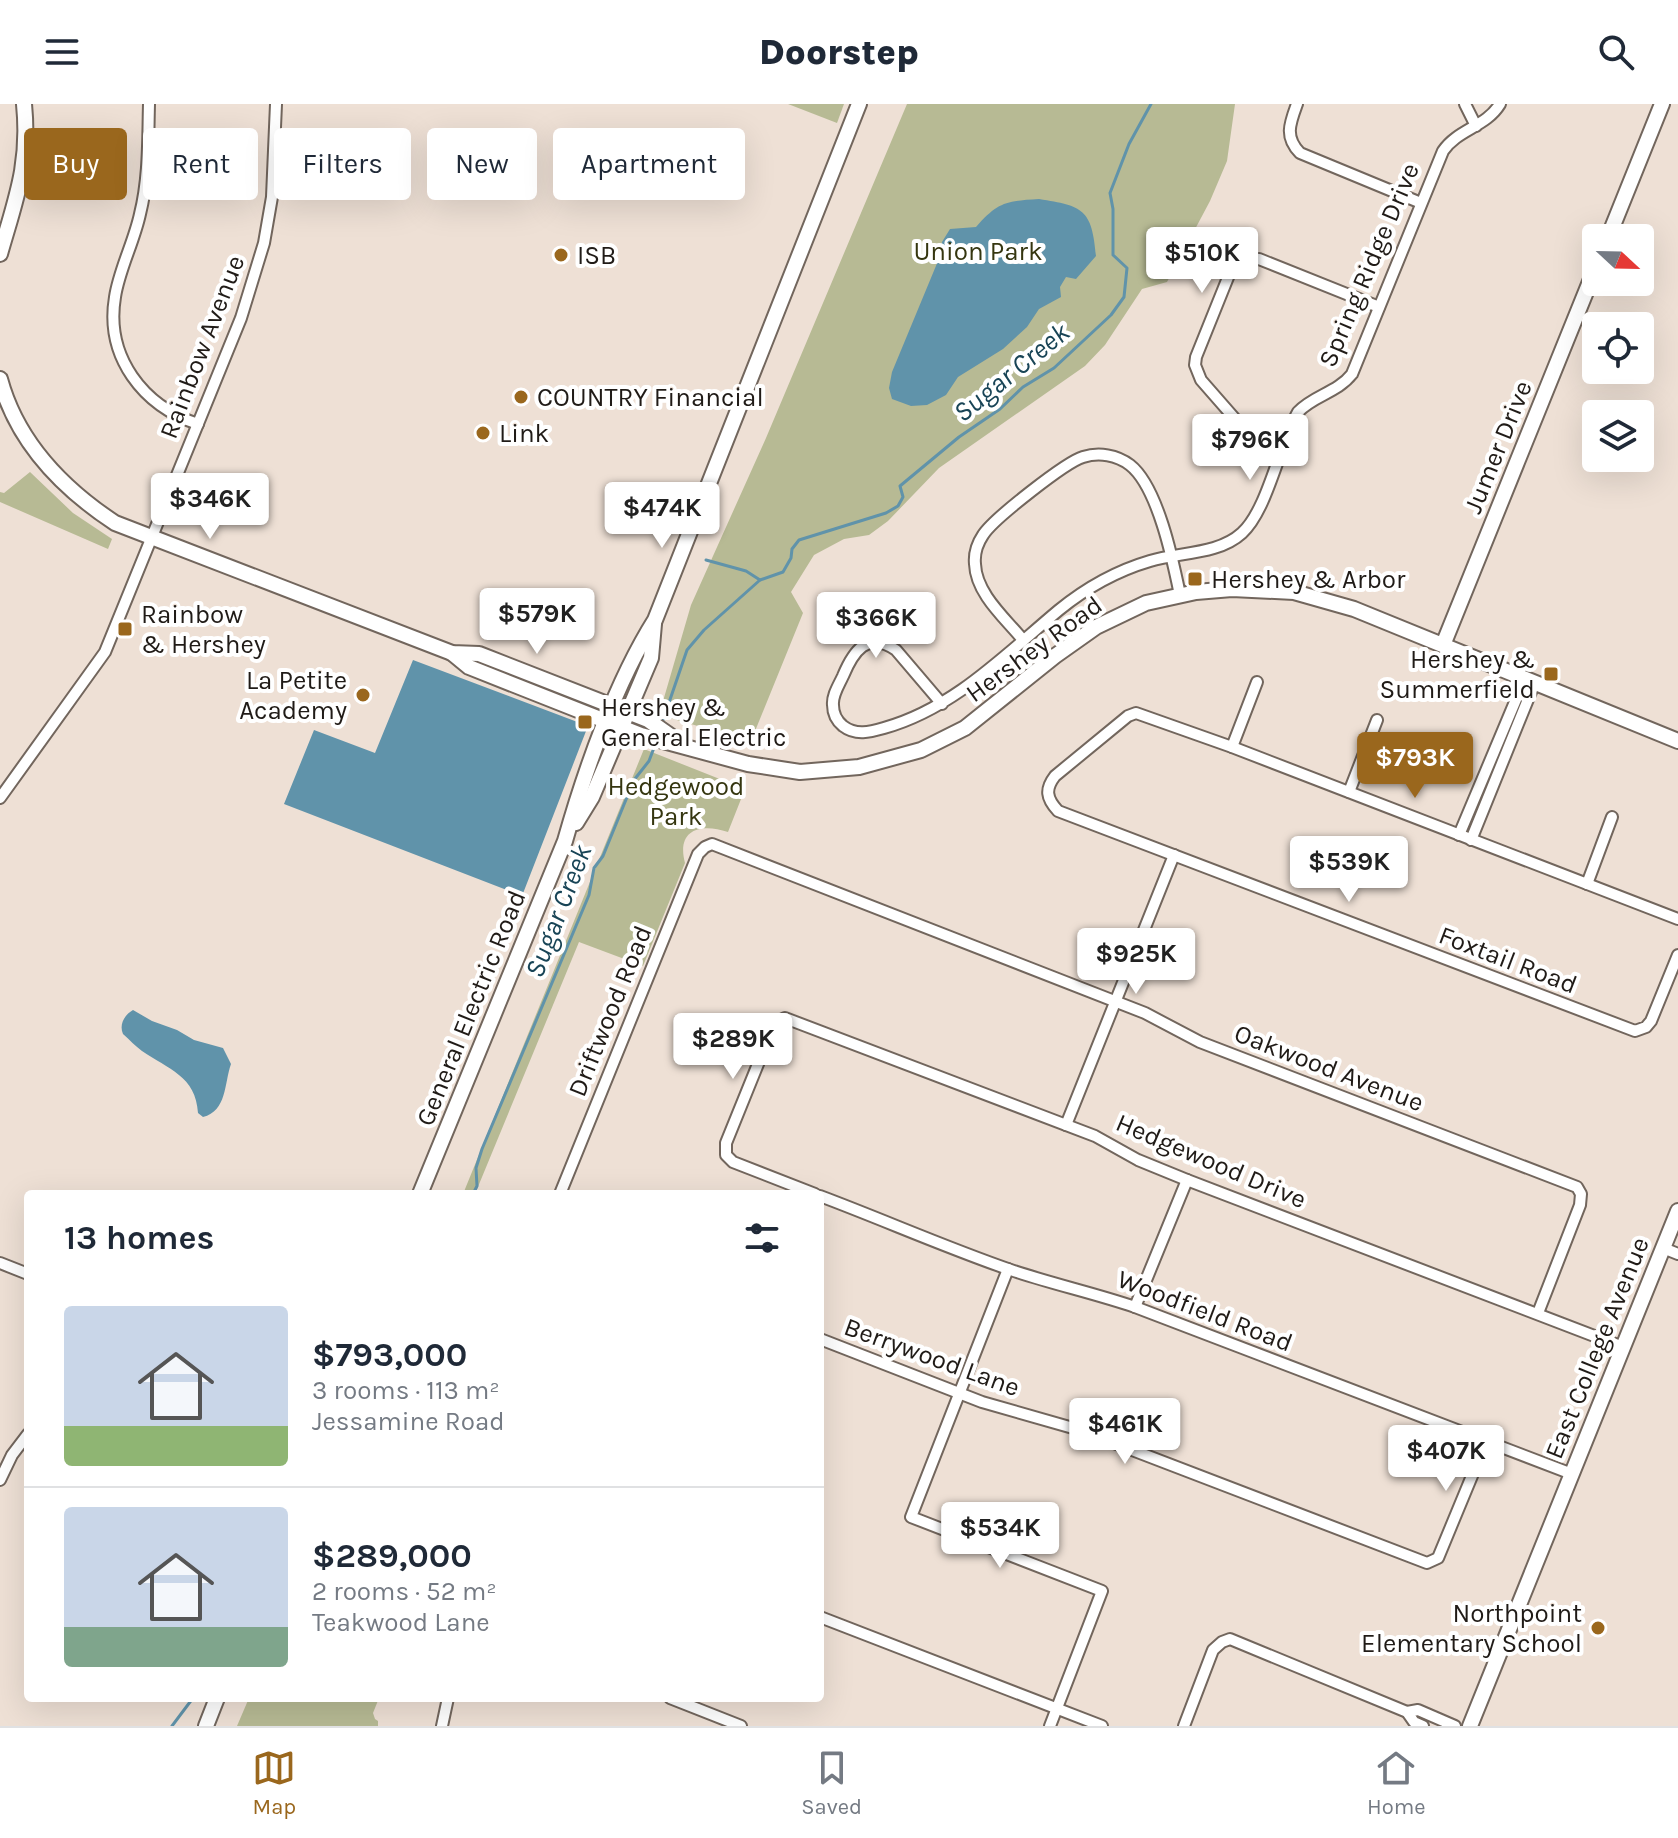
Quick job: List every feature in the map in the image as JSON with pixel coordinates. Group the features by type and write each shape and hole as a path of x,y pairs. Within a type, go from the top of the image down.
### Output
{"main road":[{"path":"0,254 20,191 25,161 24,104"},
{"name":"General Electric Road","path":"422,1190 565,841 579,792 613,707 636,651 655,620 859,104"},
{"path":"1614,224 1662,104"},
{"name":"Jumer Drive","path":"1443,645 1584,296"},
{"path":"0,379 17,422 37,454 60,482 84,503 115,523 452,653"},
{"name":"Hershey Road","path":"452,653 469,667 641,735 748,764 800,772 859,767 921,750 965,728 1096,627 1146,603 1180,595 1232,589 1294,592 1354,609 1678,741"},
{"name":"General Electric Road","path":"565,841 592,797 651,658 655,620"},
{"name":"Hershey Road","path":"452,653 479,654 648,720 686,746"},
{"name":"East College Avenue","path":"1470,1726 1623,1347 1670,1240 1678,1211"},
{"path":"206,1726 215,1702"}],"street":[{"path":"149,104 145,191 115,297 116,339 130,375 143,392 173,415 198,424"},
{"name":"Rainbow Avenue","path":"0,798 105,652 241,318 264,243 275,157 276,104"},
{"path":"1297,104 1288,132 1290,141 1300,153 1421,203"},
{"path":"1465,104 1476,126"},
{"name":"Spring Ridge Drive","path":"942,704 896,650 881,643 865,645 851,657 833,704 834,713 843,726 859,733 920,715 942,704 970,685 1074,599 1103,580 1171,555 1221,546 1241,534 1254,517 1298,412 1311,401 1338,389 1352,374 1448,144 1493,114 1500,104"},
{"path":"1279,457 1257,444 1197,372 1196,357 1231,270 1244,260 1259,259 1379,307"},
{"path":"1023,640 980,586 975,553 990,526 1076,459 1108,456 1137,472 1166,535 1180,595"},
{"path":"1471,840 1502,748 1530,680"},
{"path":"1257,682 1232,747 1678,919"},
{"name":"Foxtail Road","path":"1232,747 1136,713 1128,716 1055,776 1048,785 1047,795 1058,811 1630,1030 1640,1030 1651,1021 1678,955"},
{"path":"1349,792 1377,720"},
{"path":"1459,835 1502,748"},
{"path":"1587,884 1612,817"},
{"name":"Oakwood Avenue","path":"705,847 712,844 1116,1001 1200,1042 1577,1187 1581,1192 1580,1205 1538,1313"},
{"name":"Driftwood Road","path":"562,1190 698,854 705,847"},
{"path":"1066,1125 1174,855"},
{"name":"Hedgewood Drive","path":"727,1157 726,1143 773,1027 782,1019 808,1025 1095,1136 1138,1160 1187,1180 1623,1347"},
{"name":"Woodfield Road","path":"727,1157 804,1190"},
{"path":"1135,1307 1187,1180"},
{"name":"Woodfield Road","path":"824,1198 1008,1269 1135,1307 1572,1474"},
{"path":"1670,1240 1678,1254"},
{"path":"0,1263 24,1272"},
{"path":"1008,1269 911,1517 1102,1591 1050,1726"},
{"name":"Berrywood Lane","path":"824,1341 959,1393 1011,1411 1057,1422 1413,1559 1433,1562 1445,1542 1486,1442"},
{"path":"0,1480 24,1439"},
{"path":"824,1619 1102,1726"},
{"path":"1184,1726 1213,1650 1230,1639 1407,1712 1414,1722 1423,1726"},
{"path":"442,1726 447,1702"},
{"path":"680,1702 741,1726"},
{"path":"1407,1712 1418,1710 1455,1726"}],"green space":[{"path":"788,104 844,104 837,123"},
{"name":"Union Park","path":"907,104 1235,104 1227,161 1210,201 1167,282 1142,289 1105,345 1085,366 939,468 888,521 869,535 844,539 814,555 791,592 803,613 751,741 659,715 691,605 766,438"},
{"path":"30,472 73,513 112,539 108,549 0,502 0,492 4,493"},
{"name":"Hedgewood Park","path":"644,749 745,789 728,832 709,828 693,831 688,836 683,852 685,863 643,966 579,942 477,1190 465,1190"},
{"path":"247,1702 377,1702 373,1713 378,1726 237,1726"}],"water":[{"path":"1039,199 1066,204 1082,212 1092,228 1096,256 1076,279 1066,277 1060,287 1061,297 1039,309 1027,327 1003,349 958,377 946,395 927,405 911,406 892,399 889,388 892,372 938,261 942,242 950,229 976,227 1003,204"},
{"path":"413,660 588,726 522,896 284,804 314,730 375,753"},
{"path":"133,1010 194,1040 223,1048 231,1064 221,1103 211,1114 203,1117 198,1113 196,1100 186,1082 123,1034 123,1020"}],"waterway":[{"name":"Sugar Creek","path":"662,723 687,650 704,630 760,580 783,572 799,540 886,513 898,506 903,497 900,486 959,437 1000,409 1023,387 1054,368 1111,315 1124,297 1127,268 1113,255 1110,193 1129,144 1151,104"},
{"name":"Sugar Creek","path":"706,560 746,571 760,580"},
{"name":"Sugar Creek","path":"475,1190 476,1168 482,1149 589,895 594,868 603,856 634,780 649,761 655,745"},
{"name":"Sugar Creek","path":"172,1726 190,1702"}],"place":[{"name":"ISB","path":"561,255"},
{"name":"COUNTRY Financial","path":"521,397"},
{"name":"Link","path":"483,433"},
{"name":"Hershey & Arbor","path":"1195,579"},
{"name":"Rainbow & Hershey","path":"125,629"},
{"name":"Hershey & Summerfield","path":"1551,674"},
{"name":"La Petite Academy","path":"363,695"},
{"name":"Hershey & General Electric","path":"585,722"},
{"name":"Northpoint Elementary School","path":"1598,1628"}]}
